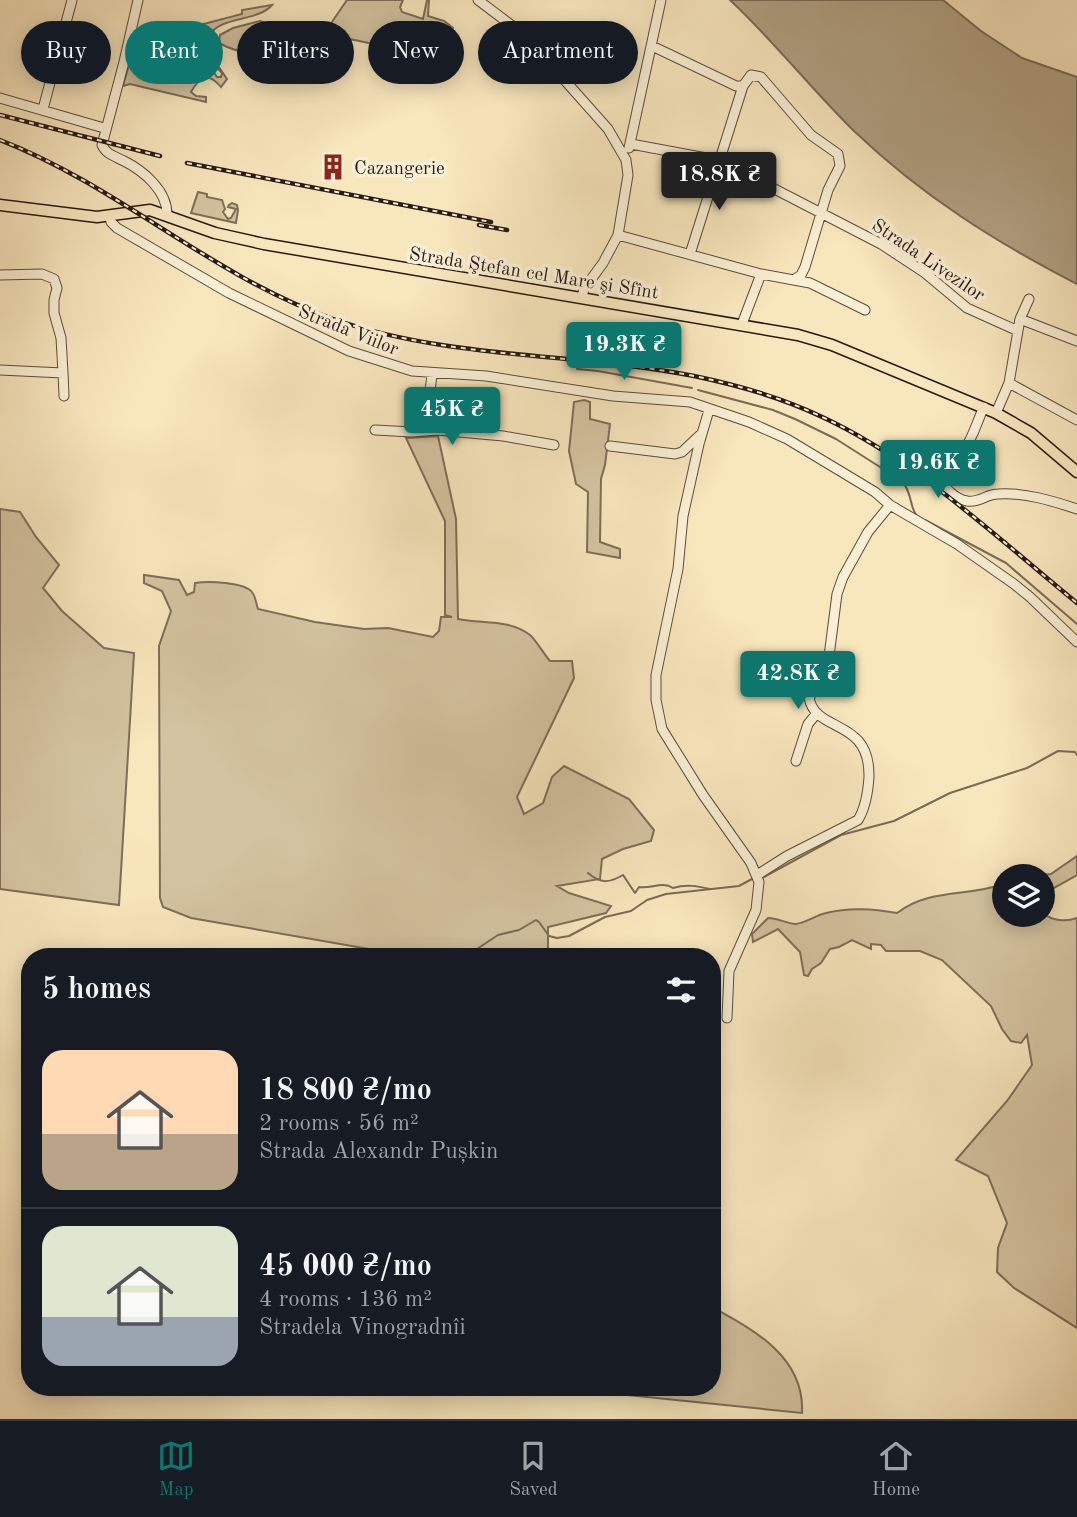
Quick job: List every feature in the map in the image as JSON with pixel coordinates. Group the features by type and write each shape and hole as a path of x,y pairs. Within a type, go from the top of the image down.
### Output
{"main road":[{"name":"Strada Ştefan cel Mare şi Sfînt","path":"0,205 72,215 110,216 150,210 215,233 264,244 798,335 832,345 984,407 1031,433 1077,472"}],"street":[{"path":"44,109 72,0"},
{"path":"138,0 102,141 104,149 146,177 164,197 167,214"},
{"path":"478,0 537,49 608,129 626,160 628,175 618,235 603,263 584,289 582,297"},
{"path":"626,160 661,0"},
{"path":"652,47 736,86 743,86"},
{"path":"691,254 743,86 751,75 761,77 810,135 840,158 840,166 828,190 805,267 796,279"},
{"path":"0,98 104,128"},
{"name":"Strada Livezilor","path":"631,144 718,162 802,201 881,244 917,268 967,308 1018,331"},
{"name":"Strada Viilor","path":"110,216 111,222 117,228 172,261 308,333 401,369 432,374 486,376 613,396 674,399 749,422 787,439 957,544 1030,597 1077,642"},
{"path":"618,235 761,274 796,279 865,310"},
{"path":"0,275 42,274 54,278 57,288 54,313 61,338 64,396"},
{"path":"742,324 761,274"},
{"path":"996,413 1009,383 1020,319 1029,299"},
{"path":"1020,319 1077,341"},
{"path":"0,370 63,373"},
{"path":"432,374 428,410 437,430"},
{"path":"1009,383 1077,420"},
{"path":"984,407 966,447 945,470 943,479 950,491 962,499 978,501 991,495 1012,494 1035,497 1077,509"},
{"path":"709,410 683,516 678,569 656,675 656,700 662,729 757,875 759,890 756,910 729,971 727,1018"},
{"path":"375,430 437,430 503,436 554,445"},
{"path":"610,446 675,454 682,452 702,434"},
{"path":"757,875 787,856 858,820 863,812 869,787 869,757 860,743 848,732 817,713 810,698 828,664 841,584 868,531 890,505"},
{"path":"796,761 808,724 817,713"}],"shaded area":[{"path":"347,0 403,0 400,7 402,12 423,19 429,0 428,16 444,21 368,21 368,43 354,40 354,21 333,21"},
{"path":"730,0 943,0 981,31 1022,58 1077,77 1077,284 960,216 879,154"},
{"path":"272,5 258,14 223,24 223,21 215,21 242,14 242,10"},
{"path":"237,27 237,50 223,45 223,33"},
{"path":"130,84 197,84 191,92 196,96 206,97 206,102"},
{"path":"198,192 222,200 225,209 223,212 228,219 236,209 228,207 229,205 237,205 236,223 191,213"},
{"path":"574,402 590,402 590,419 610,424 601,479 600,542 620,549 620,558 587,552 588,492 576,484 569,451"},
{"path":"438,436 456,519 458,619 514,626 530,635 550,661 572,661 574,678 517,797 524,814 543,803 552,777 564,766 629,799 654,830 651,841 623,849 602,859 600,879 557,886 569,893 611,906 606,913 548,927 548,948 363,948 191,918 163,907 160,898 159,646 171,611 162,591 144,583 144,575 179,580 187,595 194,592 195,583 234,584 252,592 258,609 315,622 364,629 388,628 433,637 439,631 441,617 452,617 445,615 445,521 406,438"},
{"path":"0,509 20,512 59,565 43,588 62,611 104,648 134,653 119,905 0,889"},
{"path":"1077,856 1077,875 1055,887 1055,871"},
{"path":"990,888 992,927 1055,927 1055,919 1077,918 1077,1328 1014,1288 997,1272 998,1248 1007,1223 988,1176 956,1160 1007,1101 1032,1065 1027,1035 1021,1043 1011,1041 991,1006 942,960 920,951 886,951 881,945 871,944 871,949 852,940 830,949 808,976 804,975 800,952 778,929 753,942 752,934 768,918 795,924 822,914 844,910 897,913 910,905 936,896"},
{"path":"721,1312 760,1336 786,1361 801,1393 802,1413 637,1396 721,1396"}],"waterway":[{"path":"577,369 692,388"},
{"path":"698,390 773,410 836,439 902,481 917,516"},
{"path":"925,520 1006,563 1077,624"},
{"path":"762,878 841,835 894,821 950,793 1027,768 1058,751 1075,752 1077,755"},
{"path":"588,873 605,881 623,875 635,893 639,887 661,885 710,889"},
{"path":"478,948 498,935 519,930 536,920 549,936 569,936 605,917 631,911 647,900 666,894 739,886 752,879"}],"railway":[{"path":"0,115 160,156"},
{"path":"0,140 85,181 247,280 333,319 422,342 648,368 694,376 758,392 805,409 855,434 922,477 1077,603"},
{"path":"187,163 491,222"},
{"path":"479,225 507,230"}],"place":[{"name":"Cazangerie","path":"333,167"}]}
